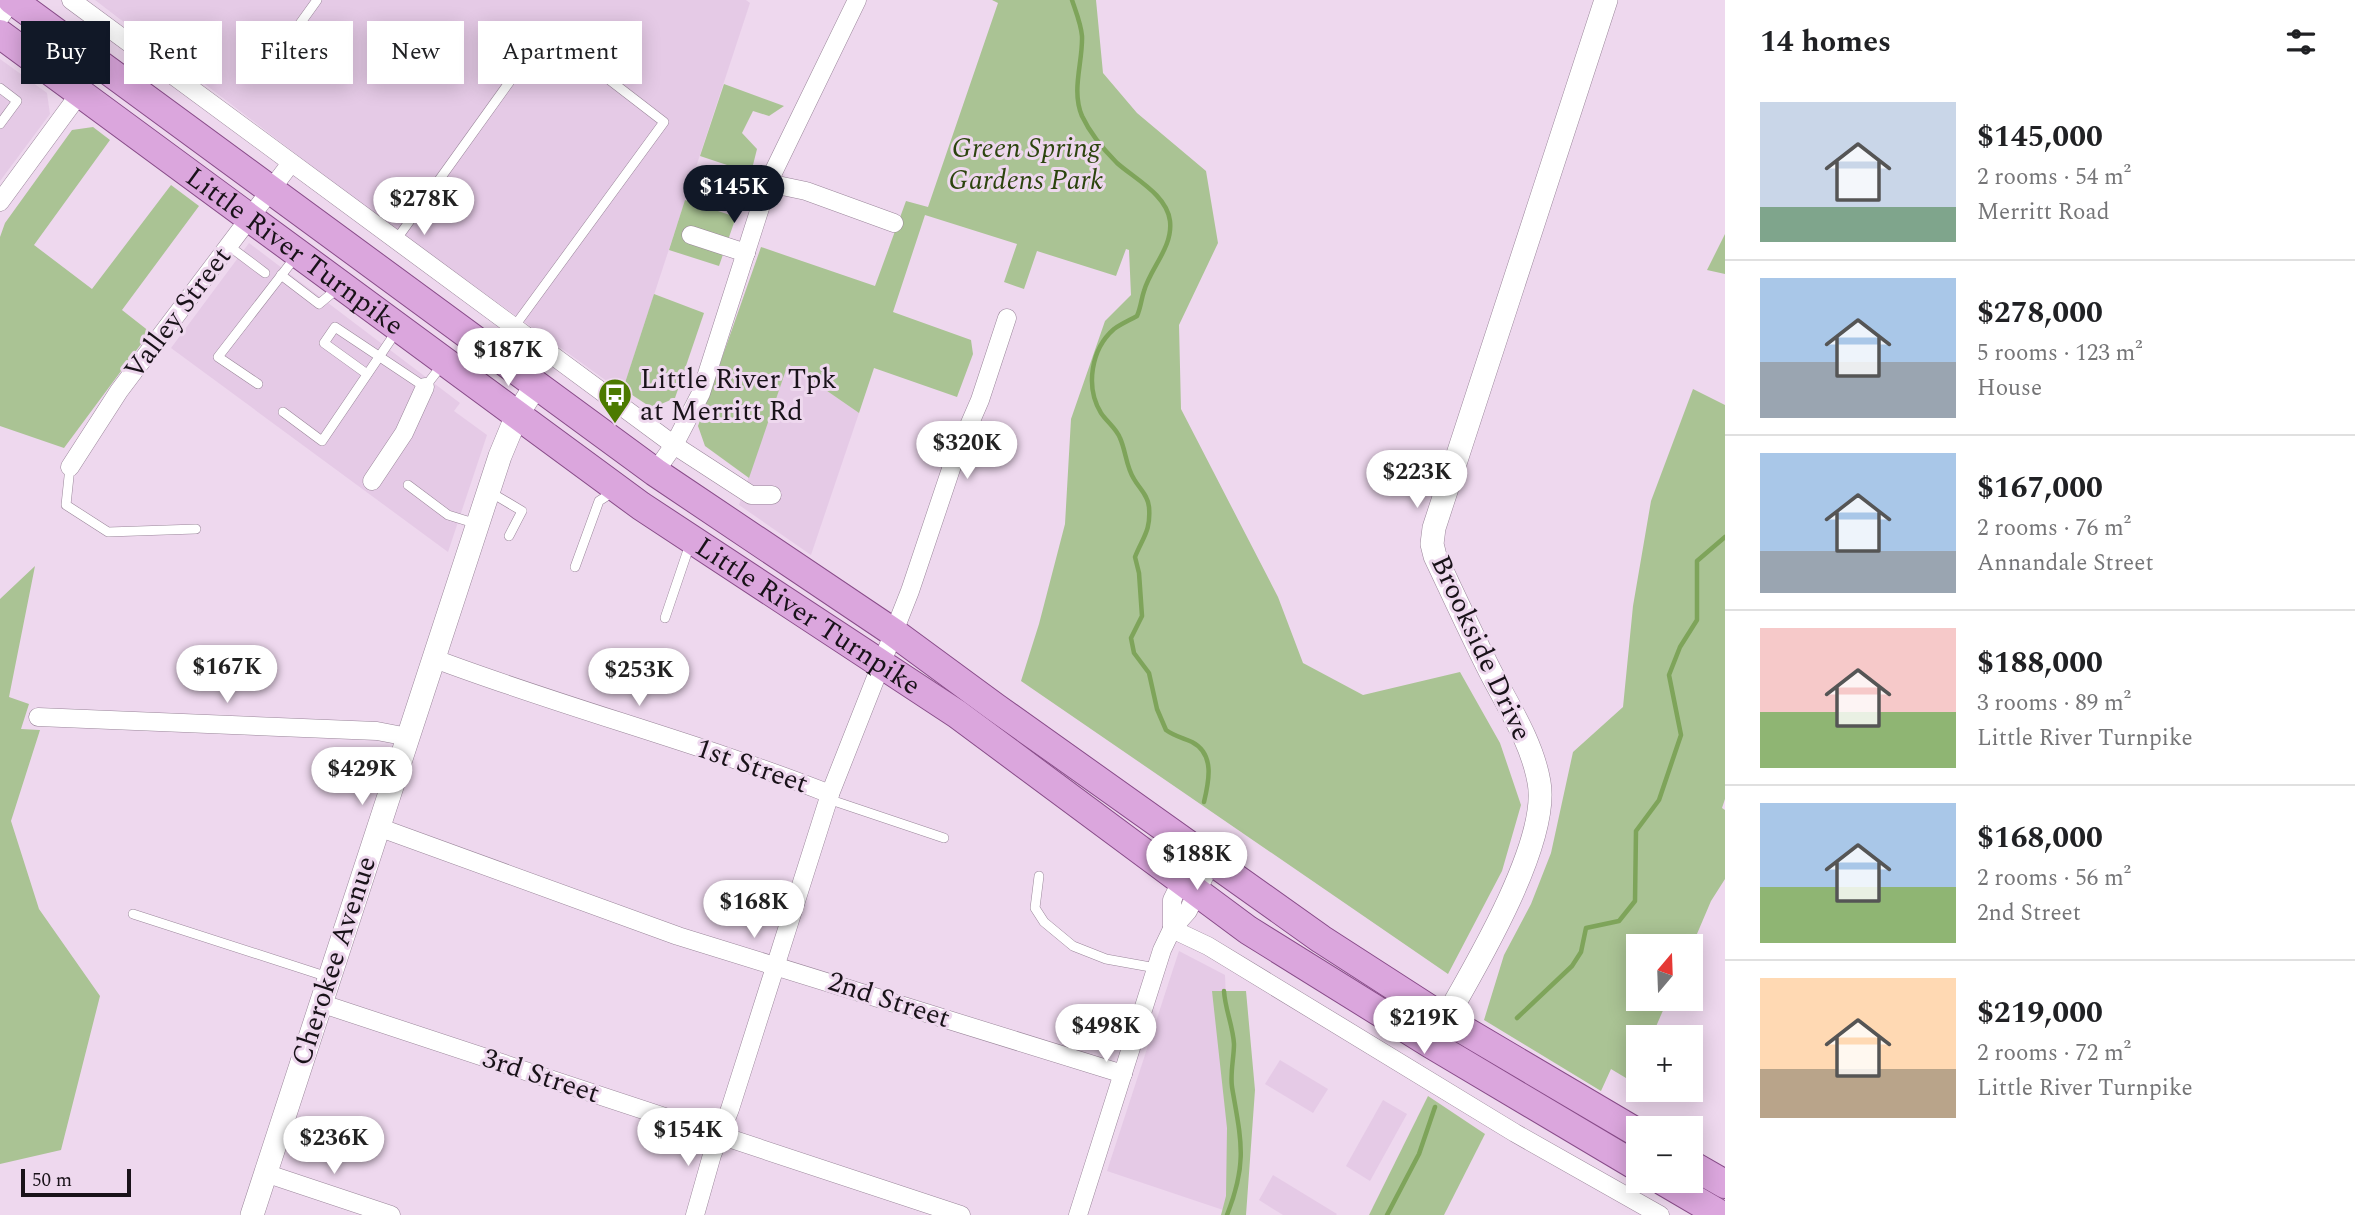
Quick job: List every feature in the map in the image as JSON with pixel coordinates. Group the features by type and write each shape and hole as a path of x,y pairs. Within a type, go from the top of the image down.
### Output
{"main road":[{"name":"Little River Turnpike","path":"12,0 655,472 893,632 1321,939 1445,1019 1626,1126"},
{"name":"Little River Turnpike","path":"0,34 250,218 289,264 341,285 618,489 997,743 1248,930 1431,1044 1626,1160"},
{"path":"1703,1171 1725,1184"},
{"path":"1683,1193 1721,1215"}],"street":[{"path":"0,17 12,0"},
{"path":"71,0 674,444 751,495 772,495"},
{"path":"655,472 674,444 701,393 768,183 857,0"},
{"name":"Brookside Drive","path":"1431,1044 1506,904 1530,849 1541,801 1539,783 1528,746 1435,556 1432,544 1434,528 1606,0"},
{"path":"1,197 80,93"},
{"name":"Valley Street","path":"70,467 119,391 290,163"},
{"path":"768,183 806,191 894,223"},
{"path":"691,235 746,253"},
{"path":"695,1215 829,796 910,591 954,460 980,400 1007,318"},
{"name":"Cherokee Avenue","path":"252,1215 488,491 517,415 552,356"},
{"path":"372,481 404,433 425,387"},
{"name":"1st Street","path":"435,659 488,679 773,772 829,796"},
{"path":"38,716 377,731 408,737"},
{"name":"2nd Street","path":"378,827 678,936 1123,1074"},
{"path":"1078,1215 1156,968 1172,929 1172,900 1188,887 1204,854"},
{"path":"1172,929 1208,946 1507,1127 1660,1215"},
{"name":"3rd Street","path":"320,1003 961,1215"},
{"path":"265,1173 391,1215"}],"lane":[{"path":"302,21 317,0"},
{"path":"396,240 546,31 664,122 514,327"},
{"path":"0,88 18,101 0,124"},
{"path":"229,246 265,273"},
{"path":"258,384 218,357 289,264"},
{"path":"367,374 324,343 335,327 425,387 444,362"},
{"path":"283,412 322,441 399,328"},
{"path":"70,467 66,505 108,532 196,529"},
{"path":"408,485 448,515 477,524"},
{"path":"575,568 599,501 618,489"},
{"path":"488,491 522,511 509,537"},
{"path":"665,618 691,539"},
{"path":"829,796 944,838"},
{"path":"1039,876 1035,908 1044,922 1073,946 1106,959 1156,968"},
{"path":"133,914 329,978"}],"shaded area":[{"path":"95,0 746,0 750,3 622,392 377,216 205,84 222,84 222,21 124,22"},
{"path":"0,59 21,74 21,84 35,84 47,93 50,114 0,181"},
{"path":"249,243 460,403 454,411 487,435 448,552 171,348"},
{"path":"788,364 859,413 811,555 739,505"},
{"path":"1179,951 1225,975 1235,1214 1107,1171"},
{"path":"1280,1060 1328,1089 1313,1113 1265,1084"},
{"path":"1383,1100 1407,1114 1370,1181 1346,1166"},
{"path":"1273,1175 1337,1214 1283,1215 1259,1200"}],"green space":[{"name":"Green Spring Gardens Park","path":"992,0 1096,0 1103,73 1137,113 1206,171 1218,243 1179,325 1181,409 1278,597 1303,663 1363,695 1460,672 1500,743 1521,805 1502,871 1448,974 1021,681 1065,524 1071,419 1105,321 1131,295 1129,250 1126,249 1116,276 1037,251 1024,289 1004,282 1017,244 925,215 893,312 971,340 973,354 957,397 874,368 859,413 788,364 749,478 705,446 698,426 761,247 875,286 906,201 928,207 998,3"},
{"path":"724,84 784,106 769,116 753,111 742,133 757,149 751,173 700,156"},
{"path":"93,127 110,140 34,245 92,289 171,185 199,206 122,310 150,332 64,448 0,426 0,237 5,223 72,130"},
{"path":"685,200 736,217 719,266 669,250"},
{"path":"1725,234 1725,274 1707,270"},
{"path":"654,294 704,313 675,398 652,408 623,389"},
{"path":"1693,389 1725,405 1725,799 1722,808 1725,810 1725,879 1711,901 1697,934 1626,934 1626,1012 1662,1012 1657,1025 1626,1025 1626,1078 1611,1069 1601,1091 1484,1020 1504,955 1531,904 1551,853 1573,752 1623,707 1633,606 1651,501"},
{"path":"35,566 9,697 29,704 21,729 40,730 11,821 39,909 100,996 61,1150 0,1164 0,599"},
{"path":"1212,991 1246,991 1255,1090 1246,1215 1221,1215 1226,1196 1227,1128"},
{"path":"1428,1096 1485,1134 1444,1215 1369,1215"}],"waterway":[{"path":"1072,0 1082,36 1077,86 1082,116 1112,158 1157,195 1168,212 1170,221 1168,240 1147,282 1137,316 1114,329 1106,337 1096,358 1092,380 1096,403 1118,434 1131,474 1145,495 1149,507 1148,528 1135,557 1142,616 1131,638 1134,653 1149,673 1157,709 1166,730 1192,742 1204,753 1208,769 1204,802"},
{"path":"1517,1018 1572,966 1581,952 1586,928 1619,921 1635,901 1636,831 1659,800 1681,735 1669,675 1680,647 1697,620 1697,561 1725,537"},
{"path":"1224,991 1233,1037 1232,1081 1241,1151 1238,1180 1227,1215"},
{"path":"1387,1215 1419,1154 1435,1107"}],"place":[{"name":"Little River Tpk at Merritt Rd","path":"615,425"}]}
